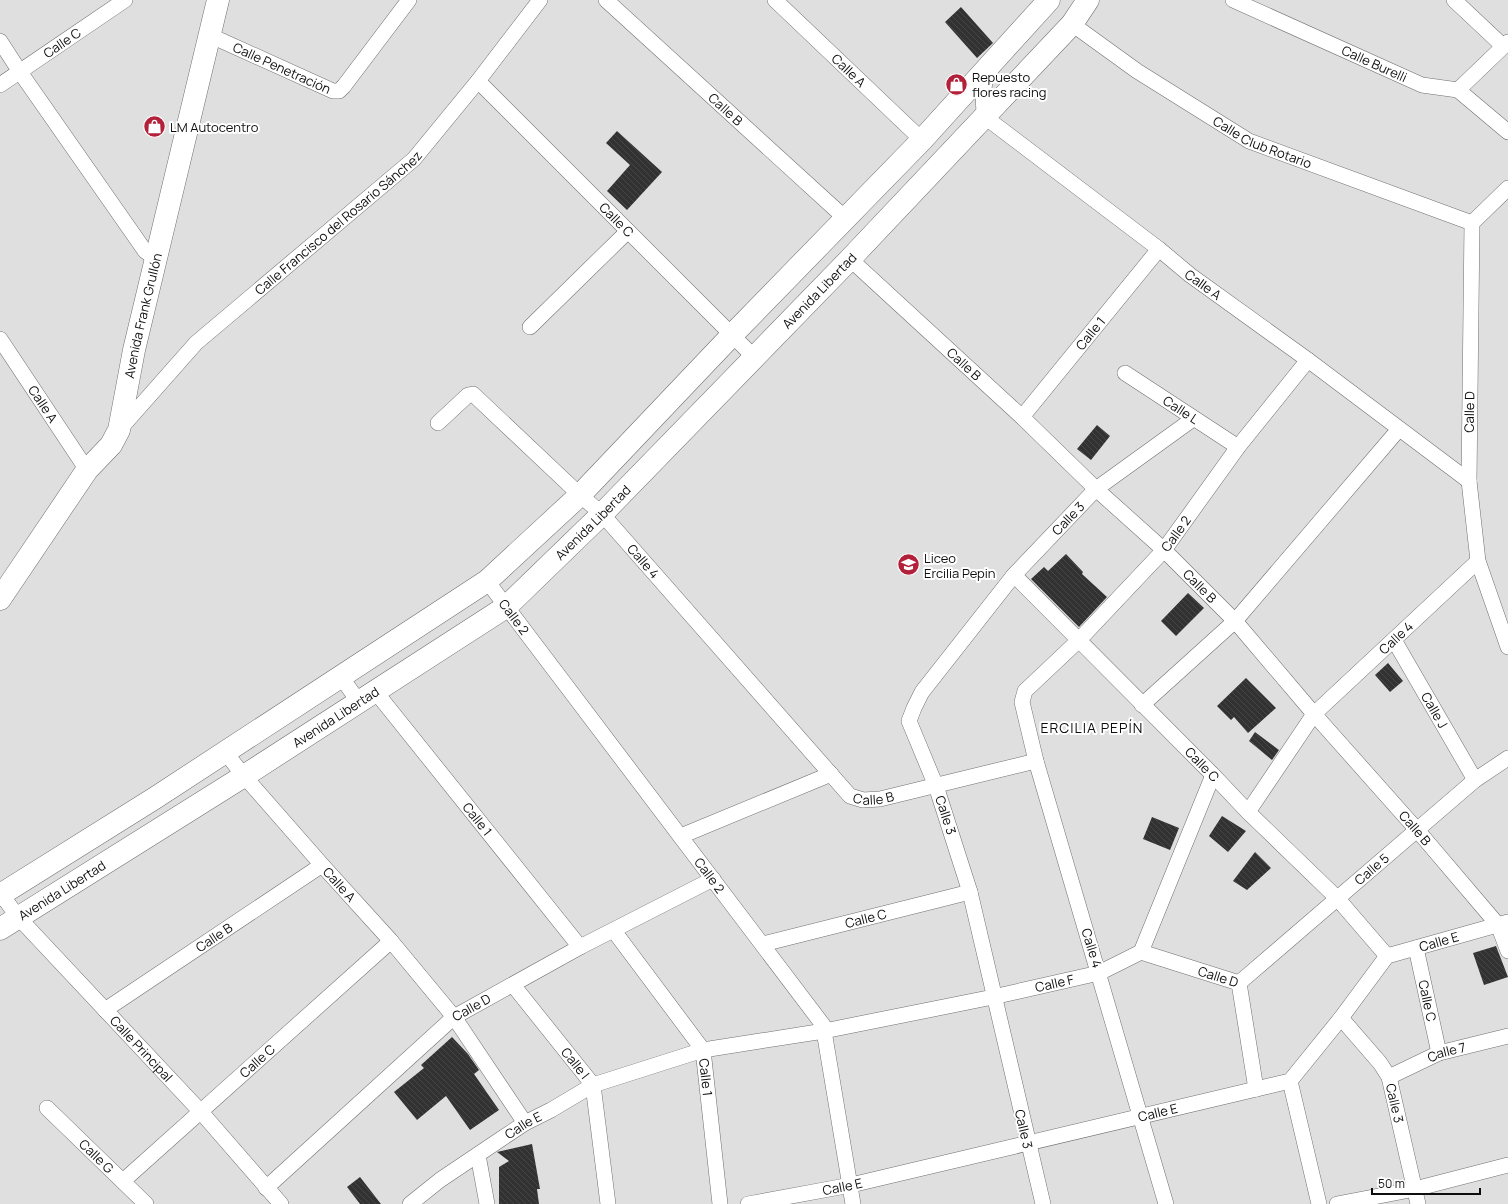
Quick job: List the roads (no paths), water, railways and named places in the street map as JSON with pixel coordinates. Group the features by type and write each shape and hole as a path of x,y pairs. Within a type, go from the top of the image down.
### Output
{"main road":[{"name":"Avenida Frank Grullón","path":"0,599 87,470 111,444 119,430 134,350 218,0"},
{"path":"0,895 155,798 487,581 580,495 733,334 922,140 1049,0"},
{"name":"Avenida Libertad","path":"0,929 244,776 506,607 602,514 850,259 1072,24 1088,0"}],"street":[{"name":"Calle C","path":"0,85 124,0"},
{"name":"Calle Penetración","path":"209,35 333,91 339,91 409,0"},
{"name":"Calle Francisco del Rosario Sánchez","path":"119,430 196,343 414,159 478,82 540,0"},
{"name":"Calle B","path":"606,0 846,218"},
{"name":"Calle A","path":"775,0 922,140"},
{"name":"Calle Burelli","path":"1233,0 1422,86 1458,90"},
{"path":"1454,0 1506,44 1458,90 1508,132"},
{"name":"Calle Club Rotario","path":"1072,24 1137,71 1249,141 1472,223"},
{"path":"0,41 145,251 156,259"},
{"path":"985,117 982,99 983,90 985,80 992,63"},
{"name":"Calle C","path":"478,82 733,334 754,357"},
{"name":"Calle A","path":"985,117 1159,249 1190,275 1308,360 1469,480"},
{"path":"1472,223 1508,188"},
{"name":"Calle D","path":"1472,223 1469,480 1478,562 1508,646"},
{"path":"530,327 628,230"},
{"name":"Calle 1","path":"1022,417 1159,249"},
{"name":"Calle B","path":"850,259 1022,417 1096,489 1164,550 1236,621 1314,714 1503,924 1508,951"},
{"name":"Calle A","path":"0,339 87,470"},
{"name":"Calle 2","path":"1025,691 1079,640 1164,550 1238,447 1308,360"},
{"name":"Calle L","path":"1125,373 1238,447"},
{"name":"Calle 4","path":"438,422 468,395 473,394 602,514 831,774"},
{"name":"Calle 3","path":"1042,1204 970,892 936,786 909,721 922,692 1014,575 1096,489 1193,418"},
{"path":"1142,705 1236,621 1399,429"},
{"name":"Calle 4","path":"1248,812 1314,714 1478,562"},
{"name":"Calle C","path":"1014,575 1248,812 1337,898 1387,956"},
{"name":"Calle 2","path":"487,581 823,1025 854,1204"},
{"name":"Calle J","path":"1394,640 1475,780"},
{"name":"Calle 1","path":"341,676 367,697 580,947"},
{"name":"Calle 4","path":"1025,691 1022,702 1036,761 1166,1204"},
{"name":"Calle A","path":"226,752 244,776 322,865 391,940 454,1017 525,1123"},
{"name":"Calle 5","path":"1239,983 1475,780 1508,758"},
{"name":"Calle B","path":"831,774 850,796 863,800 880,799 1036,761"},
{"path":"681,836 831,774"},
{"path":"1141,952 1213,775"},
{"name":"Calle B","path":"105,1010 322,865"},
{"name":"Calle D","path":"266,1188 454,1017 580,947 614,931 713,879"},
{"name":"Calle C","path":"762,944 970,892"},
{"name":"Calle Principal","path":"0,895 18,917 201,1112 281,1204"},
{"name":"Calle E","path":"1387,956 1503,924"},
{"name":"Calle 1","path":"614,931 703,1050 720,1204"},
{"name":"Calle C","path":"123,1181 391,940"},
{"name":"Calle C","path":"1416,948 1439,1053"},
{"name":"Calle D","path":"1141,952 1239,983 1256,1089"},
{"name":"Calle F","path":"824,1031 994,997 1099,973 1141,952"},
{"path":"1319,1204 1290,1081 1341,1018 1387,956"},
{"name":"Calle I","path":"513,985 593,1085 608,1204"},
{"name":"Calle 3","path":"1341,1018 1380,1063 1388,1077 1418,1204"},
{"name":"Calle E","path":"410,1204 440,1180 525,1123 593,1085 703,1050 824,1031"},
{"name":"Calle 7","path":"1388,1077 1439,1053 1508,1036"},
{"name":"Calle E","path":"748,1204 851,1185 1290,1081"},
{"name":"Calle G","path":"47,1108 146,1204"},
{"path":"478,1154 487,1204"},
{"path":"1337,1204 1415,1189 1508,1165"}],"place":[{"name":"Repuesto flores racing","path":"956,84"},
{"name":"LM Autocentro","path":"155,127"},
{"name":"Liceo Ercilia Pepin","path":"909,565"}],"district":[{"name":"ERCILIA PEPÍN","path":"1092,727"}]}
